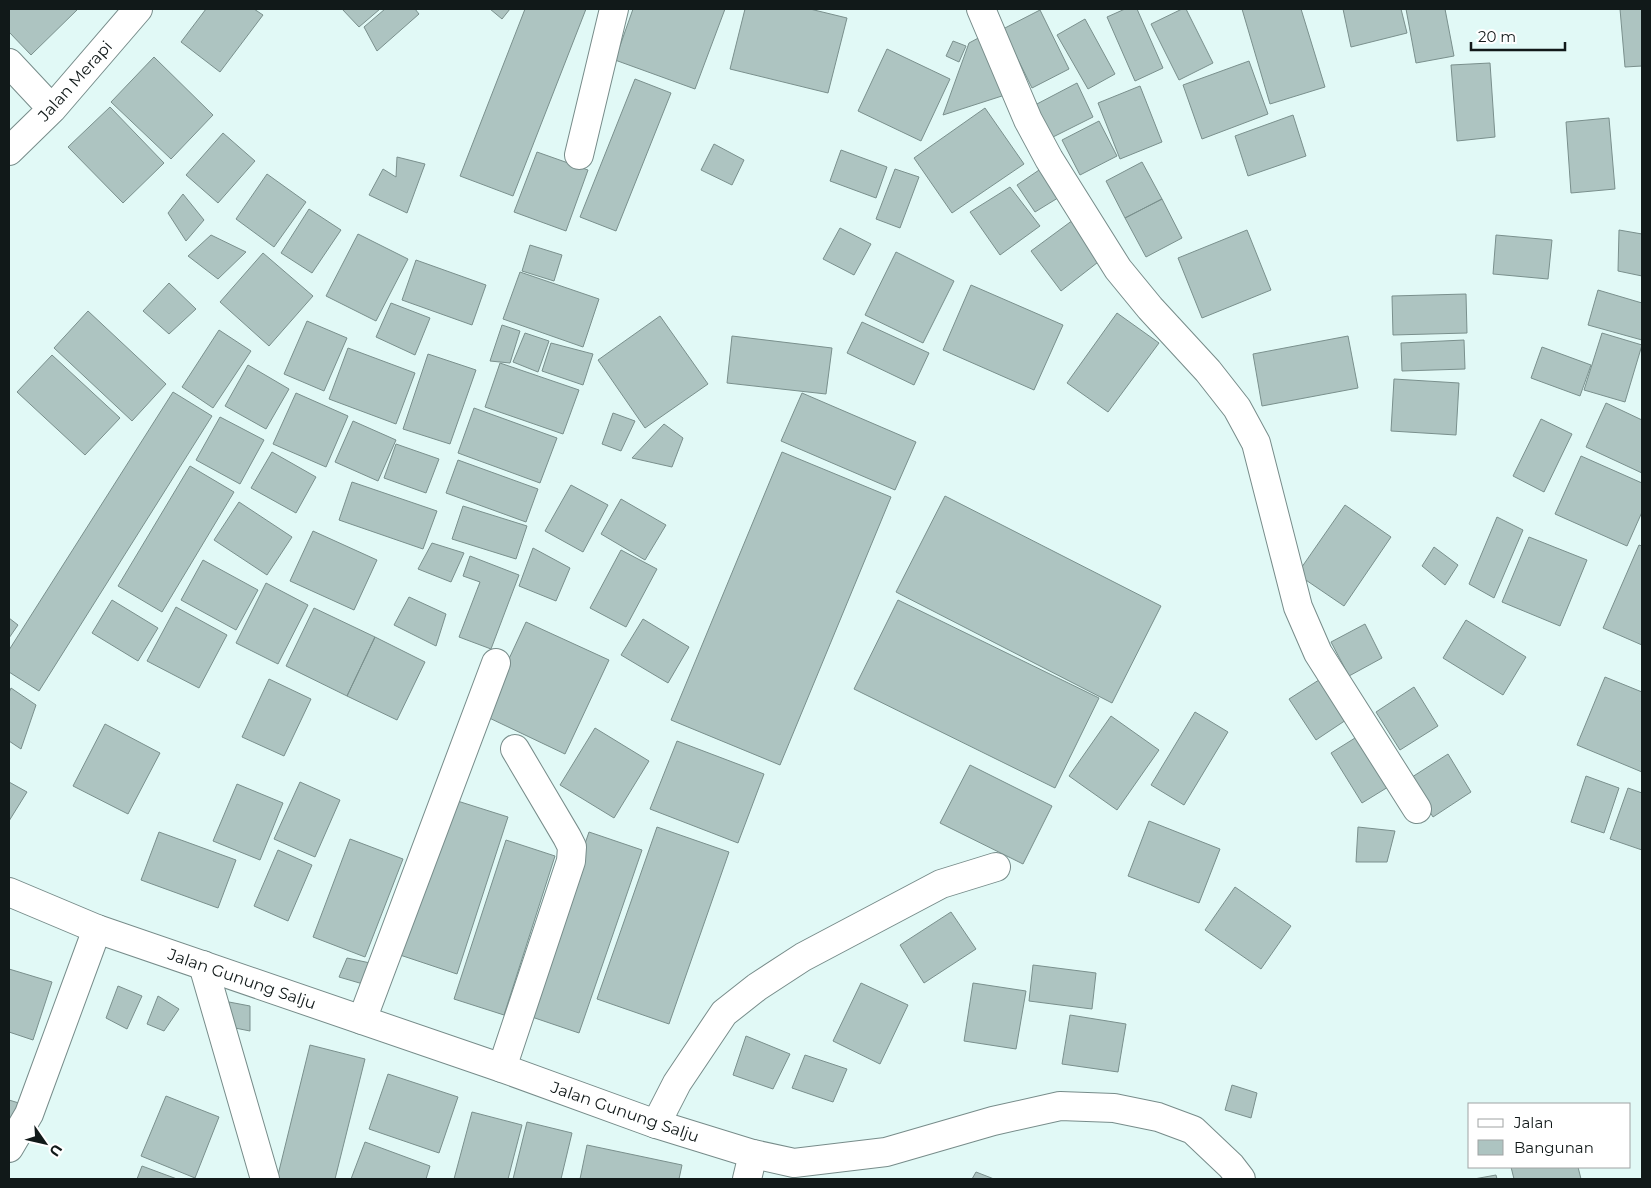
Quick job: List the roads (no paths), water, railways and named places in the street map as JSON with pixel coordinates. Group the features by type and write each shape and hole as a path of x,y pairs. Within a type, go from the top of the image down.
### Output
{"street":[{"name":"Jalan Merapi","path":"9,151 52,109 138,9"},
{"path":"579,154 614,9"},
{"path":"981,9 1028,120 1049,159 1096,236 1128,282 1208,371 1237,408 1256,443 1298,607 1318,653 1417,809"},
{"path":"9,63 52,109"},
{"path":"362,1020 496,663"},
{"path":"502,1068 571,861 572,847 568,837 515,749"},
{"path":"656,1124 677,1084 724,1013 756,986 803,958 941,884 996,867"},
{"name":"Jalan Gunung Salju","path":"9,892 97,929 502,1068 656,1124 750,1167 800,1171 886,1152 993,1121 1060,1106 1114,1108 1158,1117 1194,1130 1231,1166 1241,1179"},
{"path":"9,1148 29,1114 97,929"},
{"path":"203,964 265,1179"}]}
